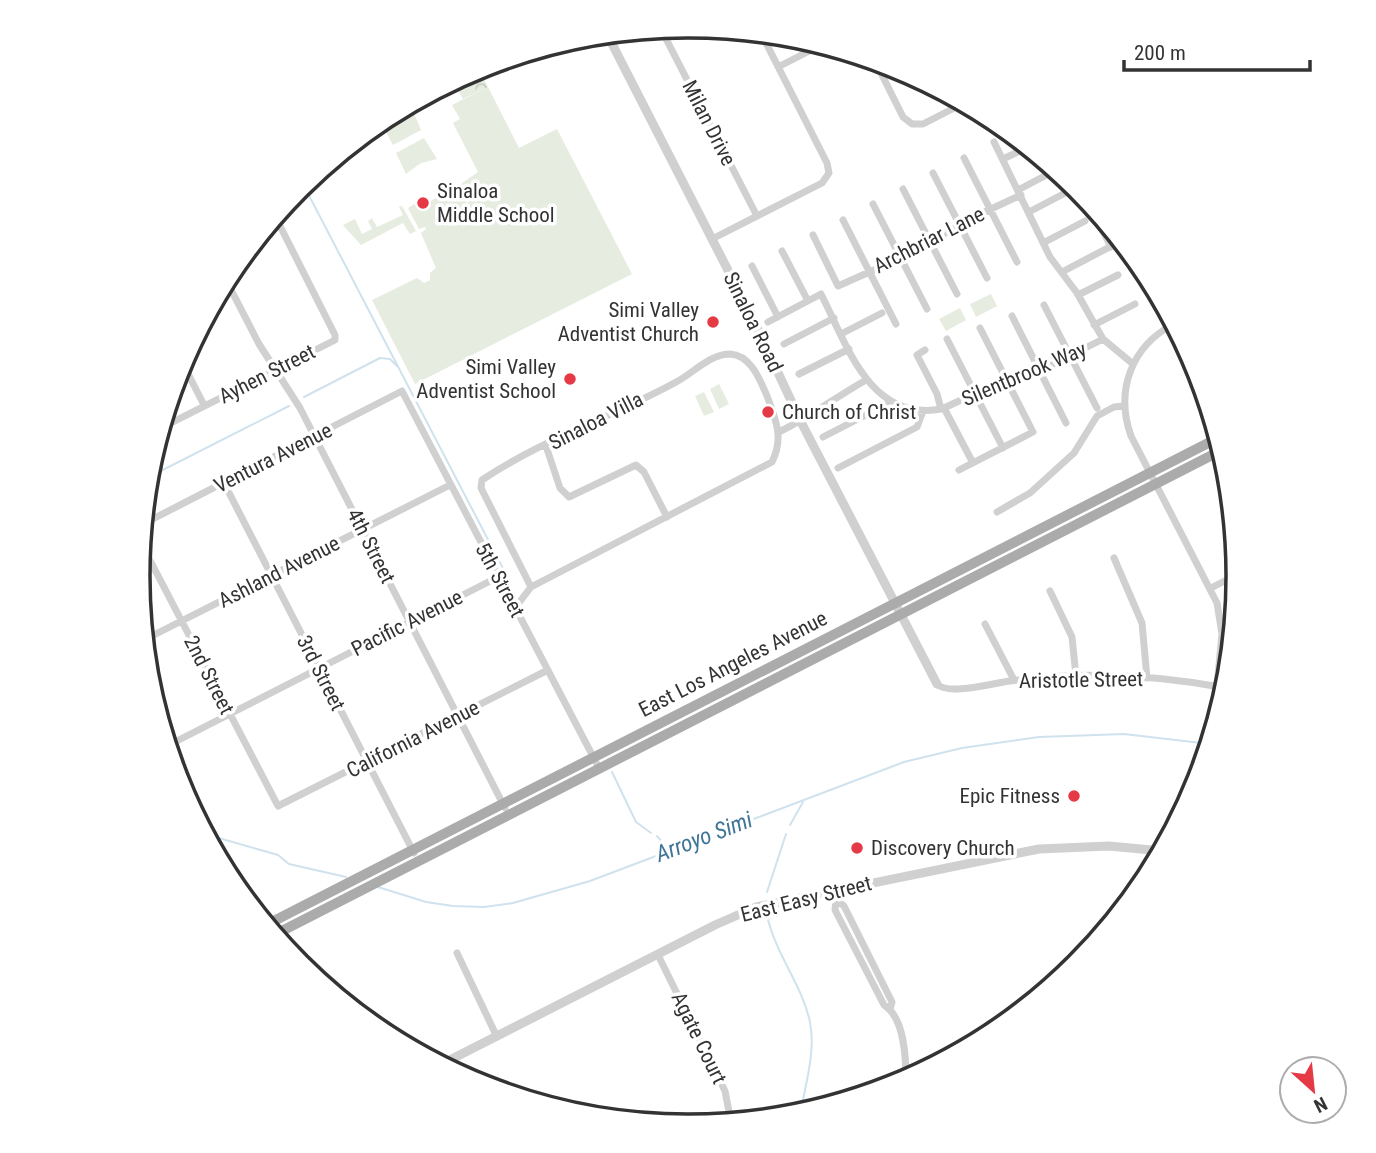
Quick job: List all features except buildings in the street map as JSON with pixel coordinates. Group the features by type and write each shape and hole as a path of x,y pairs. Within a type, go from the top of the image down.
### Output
{"main road":[{"name":"East Los Angeles Avenue","path":"283,930 902,615 1153,479 1210,444"},
{"name":"East Los Angeles Avenue","path":"275,920 896,604 1153,479 1212,454"}],"street":[{"name":"Milan Drive","path":"666,39 757,216"},
{"name":"Sinaloa Road","path":"612,44 712,239 799,422 937,684"},
{"path":"712,239 822,183 828,175 827,163 767,44"},
{"path":"778,67 807,52"},
{"path":"882,75 903,117 912,124 923,124 953,109"},
{"path":"994,142 1030,212 1042,243 1078,295 1103,339 1133,364"},
{"path":"1003,159 1018,152"},
{"path":"964,158 1017,262"},
{"path":"933,173 987,278"},
{"name":"Archbriar Lane","path":"813,235 838,286 931,243 1047,176"},
{"path":"903,188 957,294"},
{"path":"1030,212 1065,193"},
{"path":"873,204 927,309"},
{"path":"843,220 896,324"},
{"path":"1042,243 1085,221"},
{"name":"Ayhen Street","path":"173,421 335,340 335,335 280,226"},
{"path":"1062,272 1111,247 1109,242"},
{"path":"768,322 808,301 782,251"},
{"path":"752,266 778,317"},
{"path":"1078,295 1118,275"},
{"name":"4th Street","path":"232,292 259,344 315,436 509,816"},
{"name":"Silentbrook Way","path":"808,301 821,294 866,380 891,402 923,411 943,408 1006,379 1040,371 1103,339"},
{"path":"1094,325 1135,304"},
{"path":"1044,305 1097,408"},
{"path":"841,334 882,313"},
{"path":"1012,316 1066,423"},
{"path":"784,344 834,318"},
{"path":"959,470 1033,432 979,328"},
{"path":"1166,329 1154,336 1133,364 1125,389 1125,406 1131,436 1211,588 1222,625 1219,659"},
{"path":"947,339 1003,448"},
{"path":"799,374 849,349"},
{"path":"925,350 917,355 973,463"},
{"name":"Sinaloa Villa","path":"531,587 481,483 486,477 672,384 710,360 730,354 751,365 760,378 779,432"},
{"path":"189,376 204,405"},
{"path":"515,608 531,587 772,462 778,451 779,432 866,380"},
{"name":"Ventura Avenue","path":"154,519 402,391"},
{"name":"5th Street","path":"402,391 599,768"},
{"path":"823,437 891,402"},
{"path":"997,512 1030,493 1074,453 1097,416 1114,407 1125,406"},
{"path":"838,468 917,427 923,411"},
{"path":"546,446 560,488 569,497 636,465 644,472 667,517"},
{"name":"3rd Street","path":"224,483 418,862"},
{"name":"Ashland Avenue","path":"154,635 450,485"},
{"path":"1114,558 1142,623 1147,678"},
{"name":"2nd Street","path":"150,561 278,806"},
{"name":"Pacific Avenue","path":"176,741 498,577"},
{"path":"1211,588 1226,580"},
{"path":"1050,591 1072,637 1076,676"},
{"path":"985,624 1014,680"},
{"name":"California Avenue","path":"278,806 548,670"},
{"name":"Aristotle Street","path":"937,684 948,690 1014,680 1076,676 1147,678 1215,686"},
{"name":"East Easy Street","path":"451,1060 746,911 834,896 1039,849 1109,846 1151,850"},
{"path":"834,896 844,906 874,965 892,1002 890,1009"},
{"path":"834,896 835,910 884,1005 890,1009 901,1037 905,1069"},
{"path":"457,953 497,1037"},
{"name":"Agate Court","path":"658,955 725,1091 729,1112"},
{"path":"865,970 874,965"}],"green space":[{"path":"484,78 488,87 463,99 458,90"},
{"path":"488,87 519,148 557,129 632,274 415,384 372,300 417,278 424,283 430,280 430,273 436,268 421,233 426,229 419,229 408,208 416,203 419,207 455,188 465,192 466,203 469,202 469,191 461,184 478,172 453,123 460,119 452,105"},
{"path":"414,114 421,130 393,145 386,131"},
{"path":"424,138 437,159 421,163 406,174 396,153"},
{"path":"402,206 416,231 410,234 403,223 361,245 343,225 355,219 362,234 372,229 368,221 372,218 377,227 403,215 399,207"},
{"path":"991,294 997,306 976,317 970,304"},
{"path":"960,308 966,320 946,331 939,319"},
{"path":"719,384 729,404 719,409 710,389"},
{"path":"704,392 714,412 704,416 695,396"}],"waterway":[{"path":"309,195 508,578"},
{"path":"304,397 380,358 390,359 398,367"},
{"path":"160,471 289,406"},
{"name":"Arroyo Simi","path":"378,887 426,902 453,906 484,907 513,903 590,881 904,762 962,748 1039,737 1124,734 1199,743"},
{"path":"612,772 636,822 651,833"},
{"path":"790,825 803,802"},
{"path":"767,892 786,834"},
{"path":"657,836 670,851"},
{"name":"Arroyo Simi","path":"218,838 278,855 289,864 346,877"},
{"path":"767,915 810,1022 811,1057 803,1102"}],"place":[{"name":"Sinaloa Middle School","path":"423,203"},
{"name":"Simi Valley Adventist Church","path":"713,322"},
{"name":"Simi Valley Adventist School","path":"570,379"},
{"name":"Church of Christ","path":"768,412"},
{"name":"Epic Fitness","path":"1074,796"},
{"name":"Discovery Church","path":"857,848"}]}
